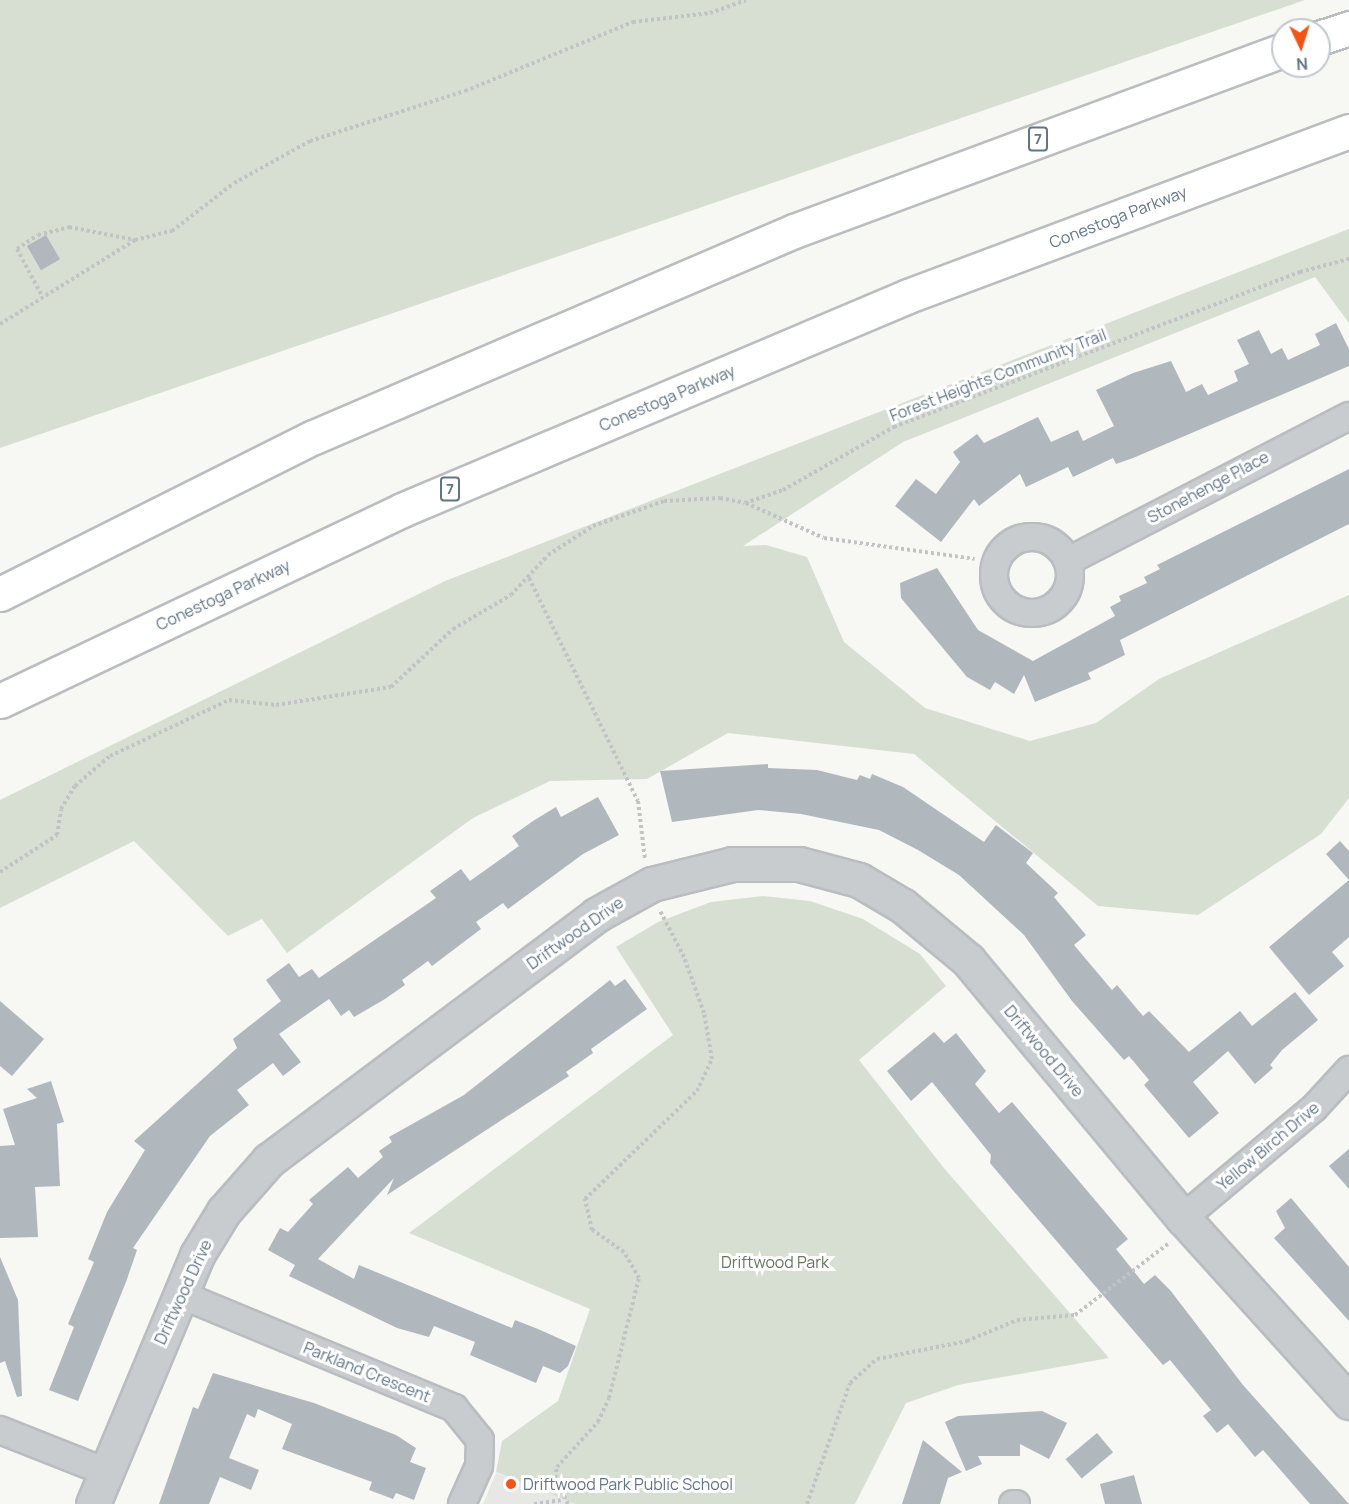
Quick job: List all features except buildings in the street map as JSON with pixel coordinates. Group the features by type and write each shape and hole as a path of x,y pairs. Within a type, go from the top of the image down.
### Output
{"highway":[{"path":"1331,34 1349,28"},
{"name":"7","path":"0,594 314,437 794,231 1271,54"},
{"name":"Conestoga Parkway","path":"0,701 413,505 908,296 1349,131"}],"street":[{"name":"Stonehenge Place","path":"1068,561 1349,416"},
{"name":"Driftwood Drive","path":"93,1504 179,1294 198,1255 243,1188 319,1119 596,915 652,884 732,864 799,864 859,880 903,906 968,960 1176,1231 1349,1402"},
{"name":"Yellow Birch Drive","path":"1176,1231 1314,1108 1349,1070"},
{"name":"Parkland Crescent","path":"179,1294 454,1407 480,1440 478,1466 462,1504"},
{"path":"0,1430 106,1472"}],"path":[{"path":"0,324 135,240 172,231 234,183 310,141 465,91 633,22 710,13 746,0"},
{"path":"41,294 17,249 38,235 69,227 135,240"},
{"name":"Forest Heights Community Trail","path":"0,872 57,835 61,809 75,786 110,756 230,700 276,705 391,687 453,629 511,595 548,555 593,526 664,501 720,498 745,503 783,490 894,427 1300,272 1349,260"},
{"path":"745,503 824,538 975,559"},
{"path":"529,578 638,801 645,862"},
{"path":"561,1500 557,1467 598,1422 638,1293 636,1266 592,1230 585,1199 697,1091 711,1059 704,1013 684,957 657,906"},
{"path":"807,1504 850,1383 878,1359 967,1341 1017,1320 1075,1315 1176,1231"},
{"path":"534,1504 561,1500 568,1504"}],"shaded area":[{"name":"Driftwood Park Public School","path":"496,1473 566,1496 576,1504 483,1504"}],"green space":[{"path":"0,0 1305,0 0,448"},
{"path":"1349,229 1349,323 1315,277 903,442 743,546 766,545 807,557 844,642 925,708 1030,741 1096,723 1159,679 1349,595 1349,798 1321,834 1198,915 1098,906 914,754 728,733 647,779 550,781 473,818 287,953 262,919 228,936 134,841 0,908 0,800 445,581"},
{"name":"Driftwood Park","path":"763,896 810,901 863,919 920,954 946,986 859,1060 943,1167 1109,1358 958,1385 906,1403 855,1504 576,1504 496,1472 502,1441 558,1401 590,1309 409,1233 673,1035 616,947 658,922 711,902"}],"place":[{"name":"Driftwood Park Public School","path":"511,1484"}]}
